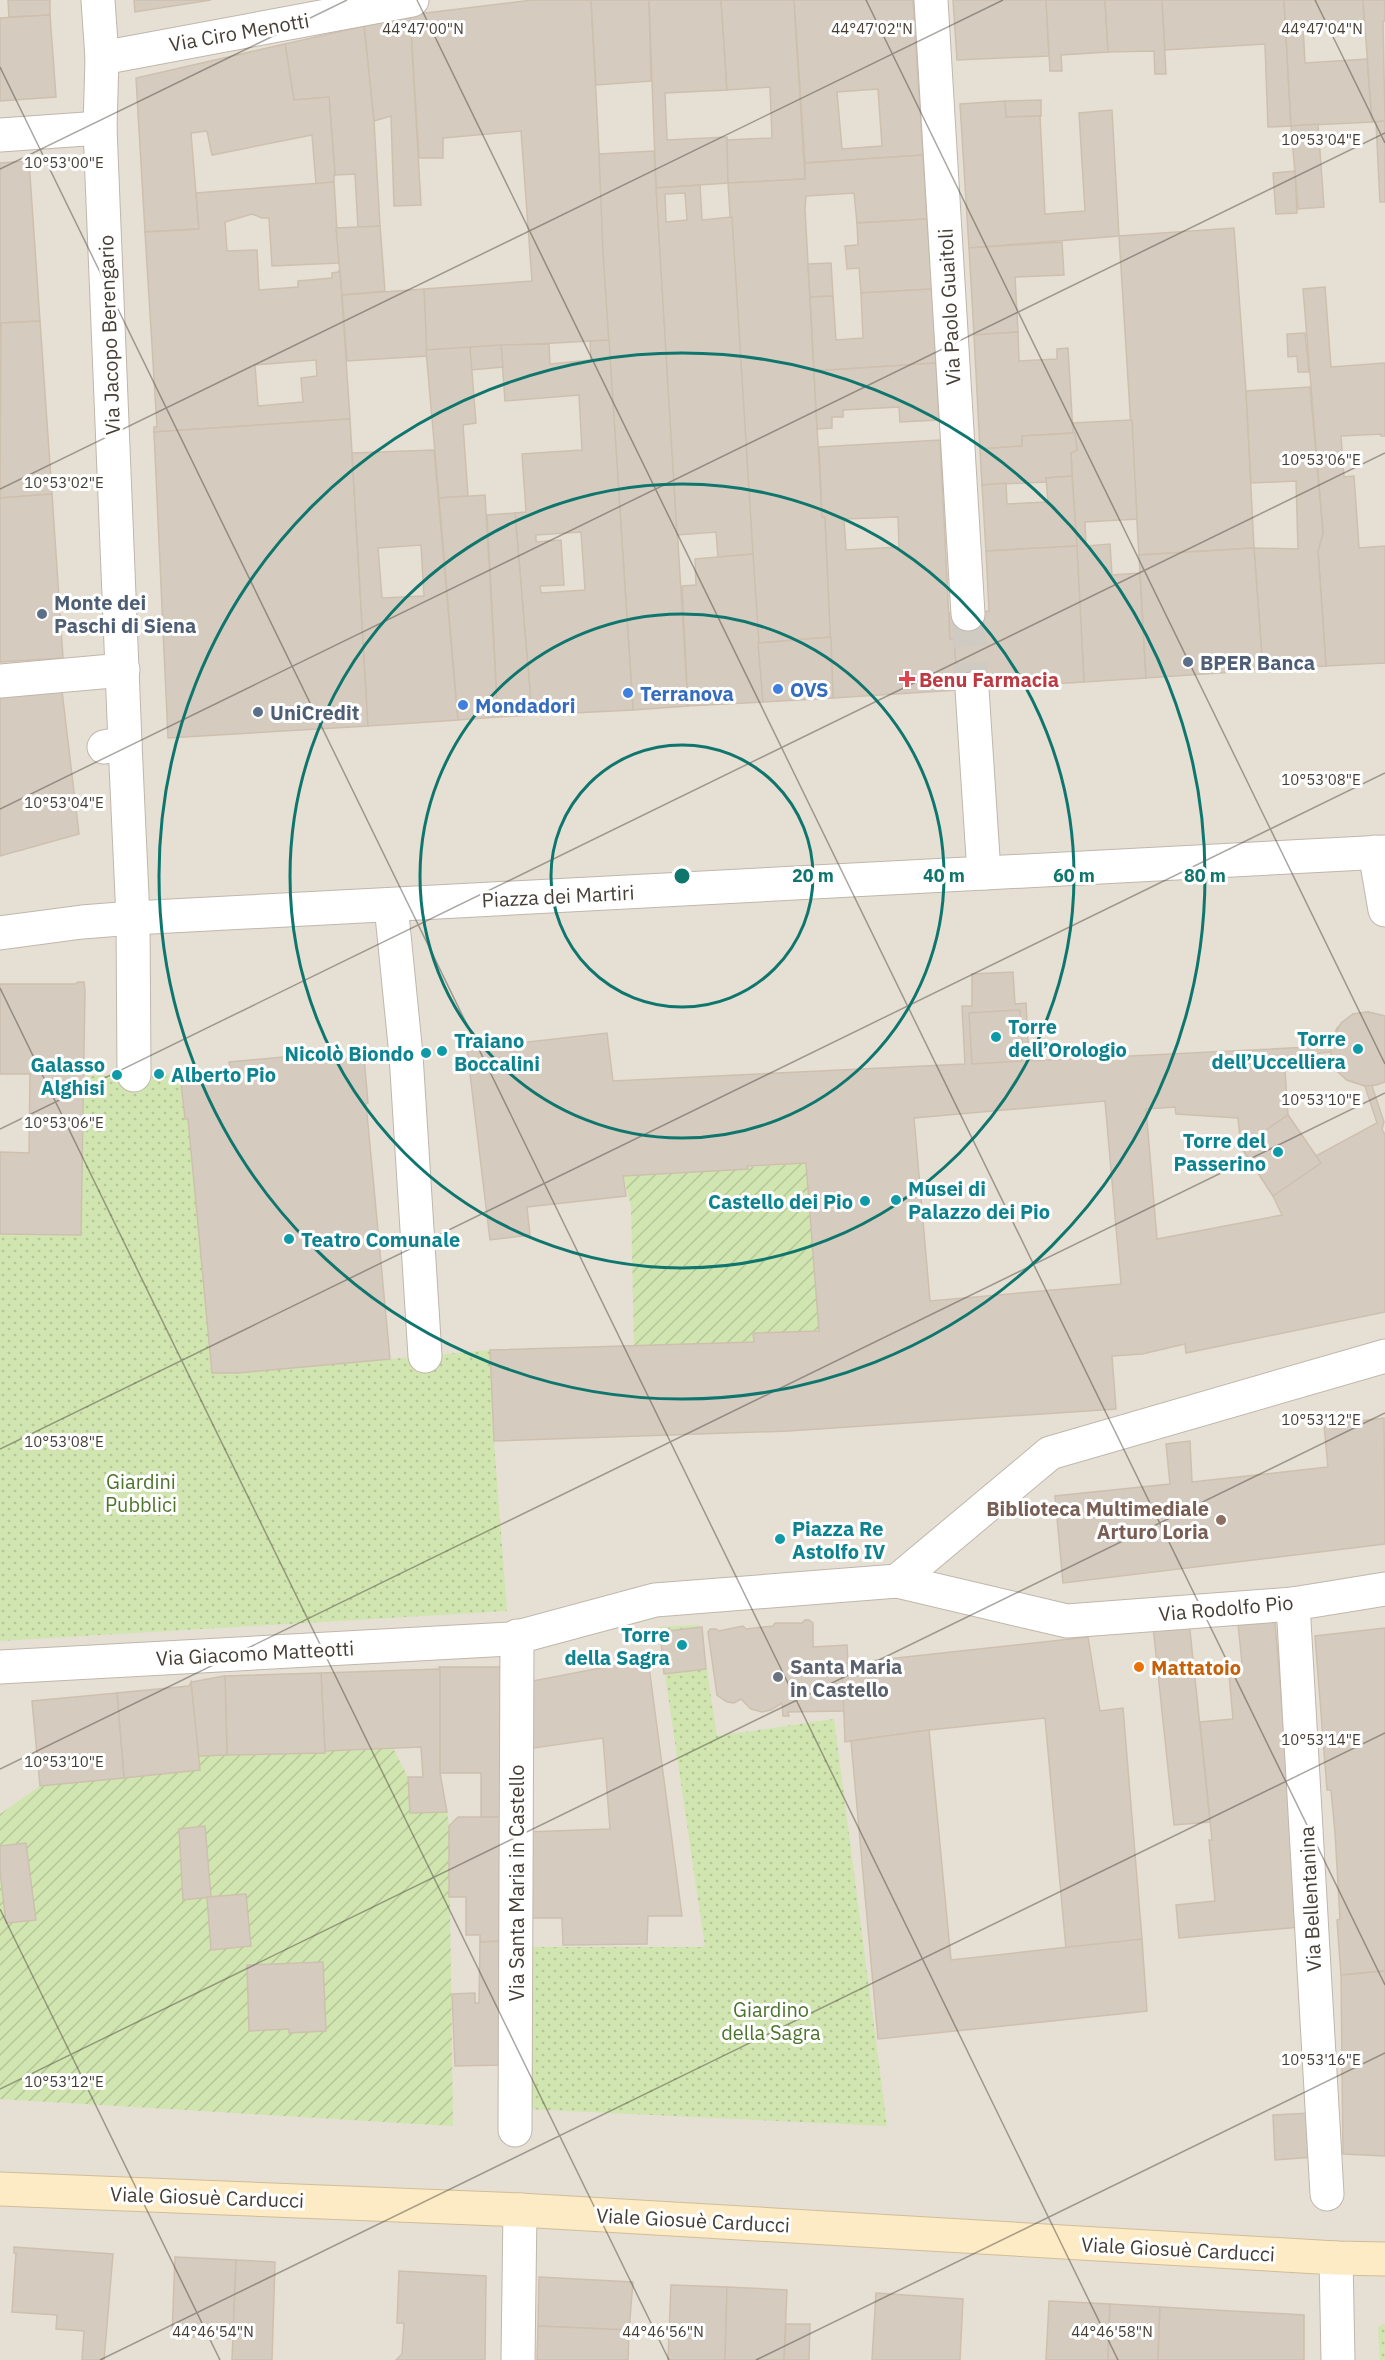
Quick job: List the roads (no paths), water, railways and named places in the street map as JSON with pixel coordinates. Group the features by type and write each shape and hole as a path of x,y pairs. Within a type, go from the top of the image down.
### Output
{"main road":[{"name":"Viale Giosuè Carducci","path":"0,2189 520,2210 1336,2259 1385,2259"}],"street":[{"name":"Via Jacopo Berengario","path":"98,0 102,58 100,128 123,670"},
{"name":"Via Ciro Menotti","path":"102,58 412,0"},
{"name":"Via Paolo Guaitoli","path":"931,0 968,614"},
{"path":"0,135 100,128"},
{"path":"0,681 123,670 114,745 133,918 134,1075"},
{"path":"972,689 984,873"},
{"path":"1380,852 1385,910"},
{"name":"Piazza dei Martiri","path":"0,933 133,918 1380,852"},
{"path":"391,905 406,1055 425,1356"},
{"path":"513,1638 655,1600 897,1581 1050,1453 1385,1356"},
{"name":"Via Rodolfo Pio","path":"897,1581 1067,1621 1293,1604 1385,1589"},
{"name":"Via Bellentanina","path":"1293,1604 1327,2194"},
{"name":"Via Giacomo Matteotti","path":"0,1667 513,1638"},
{"name":"Via Santa Maria in Castello","path":"513,1638 515,2130"},
{"path":"518,2360 520,2210"},
{"path":"1336,2259 1338,2360"}],"tunnel":[{"path":"968,614 972,689"}],"place":[{"name":"Monte dei Paschi di Siena","path":"42,614"},
{"name":"BPER Banca","path":"1188,662"},
{"name":"Benu Farmacia","path":"907,679"},
{"name":"OVS","path":"778,689"},
{"name":"Terranova","path":"628,693"},
{"name":"Mondadori","path":"463,705"},
{"name":"UniCredit","path":"258,712"},
{"name":"Torre dell’Orologio","path":"996,1037"},
{"name":"Torre dell’Uccelliera","path":"1358,1049"},
{"name":"Traiano Boccalini","path":"442,1051"},
{"name":"Nicolò Biondo","path":"426,1053"},
{"name":"Alberto Pio","path":"159,1074"},
{"name":"Galasso Alghisi","path":"117,1075"},
{"name":"Torre del Passerino","path":"1278,1152"},
{"name":"Musei di Palazzo dei Pio","path":"896,1200"},
{"name":"Castello dei Pio","path":"865,1201"},
{"name":"Teatro Comunale","path":"289,1239"},
{"name":"Biblioteca Multimediale Arturo Loria","path":"1221,1520"},
{"name":"Piazza Re Astolfo IV","path":"780,1539"},
{"name":"Torre della Sagra","path":"682,1645"},
{"name":"Mattatoio","path":"1139,1667"},
{"name":"Santa Maria in Castello","path":"778,1677"}],"park label":[{"name":"Giardini Pubblici","path":"141,1492"},
{"name":"Giardino della Sagra","path":"771,2020"}]}
